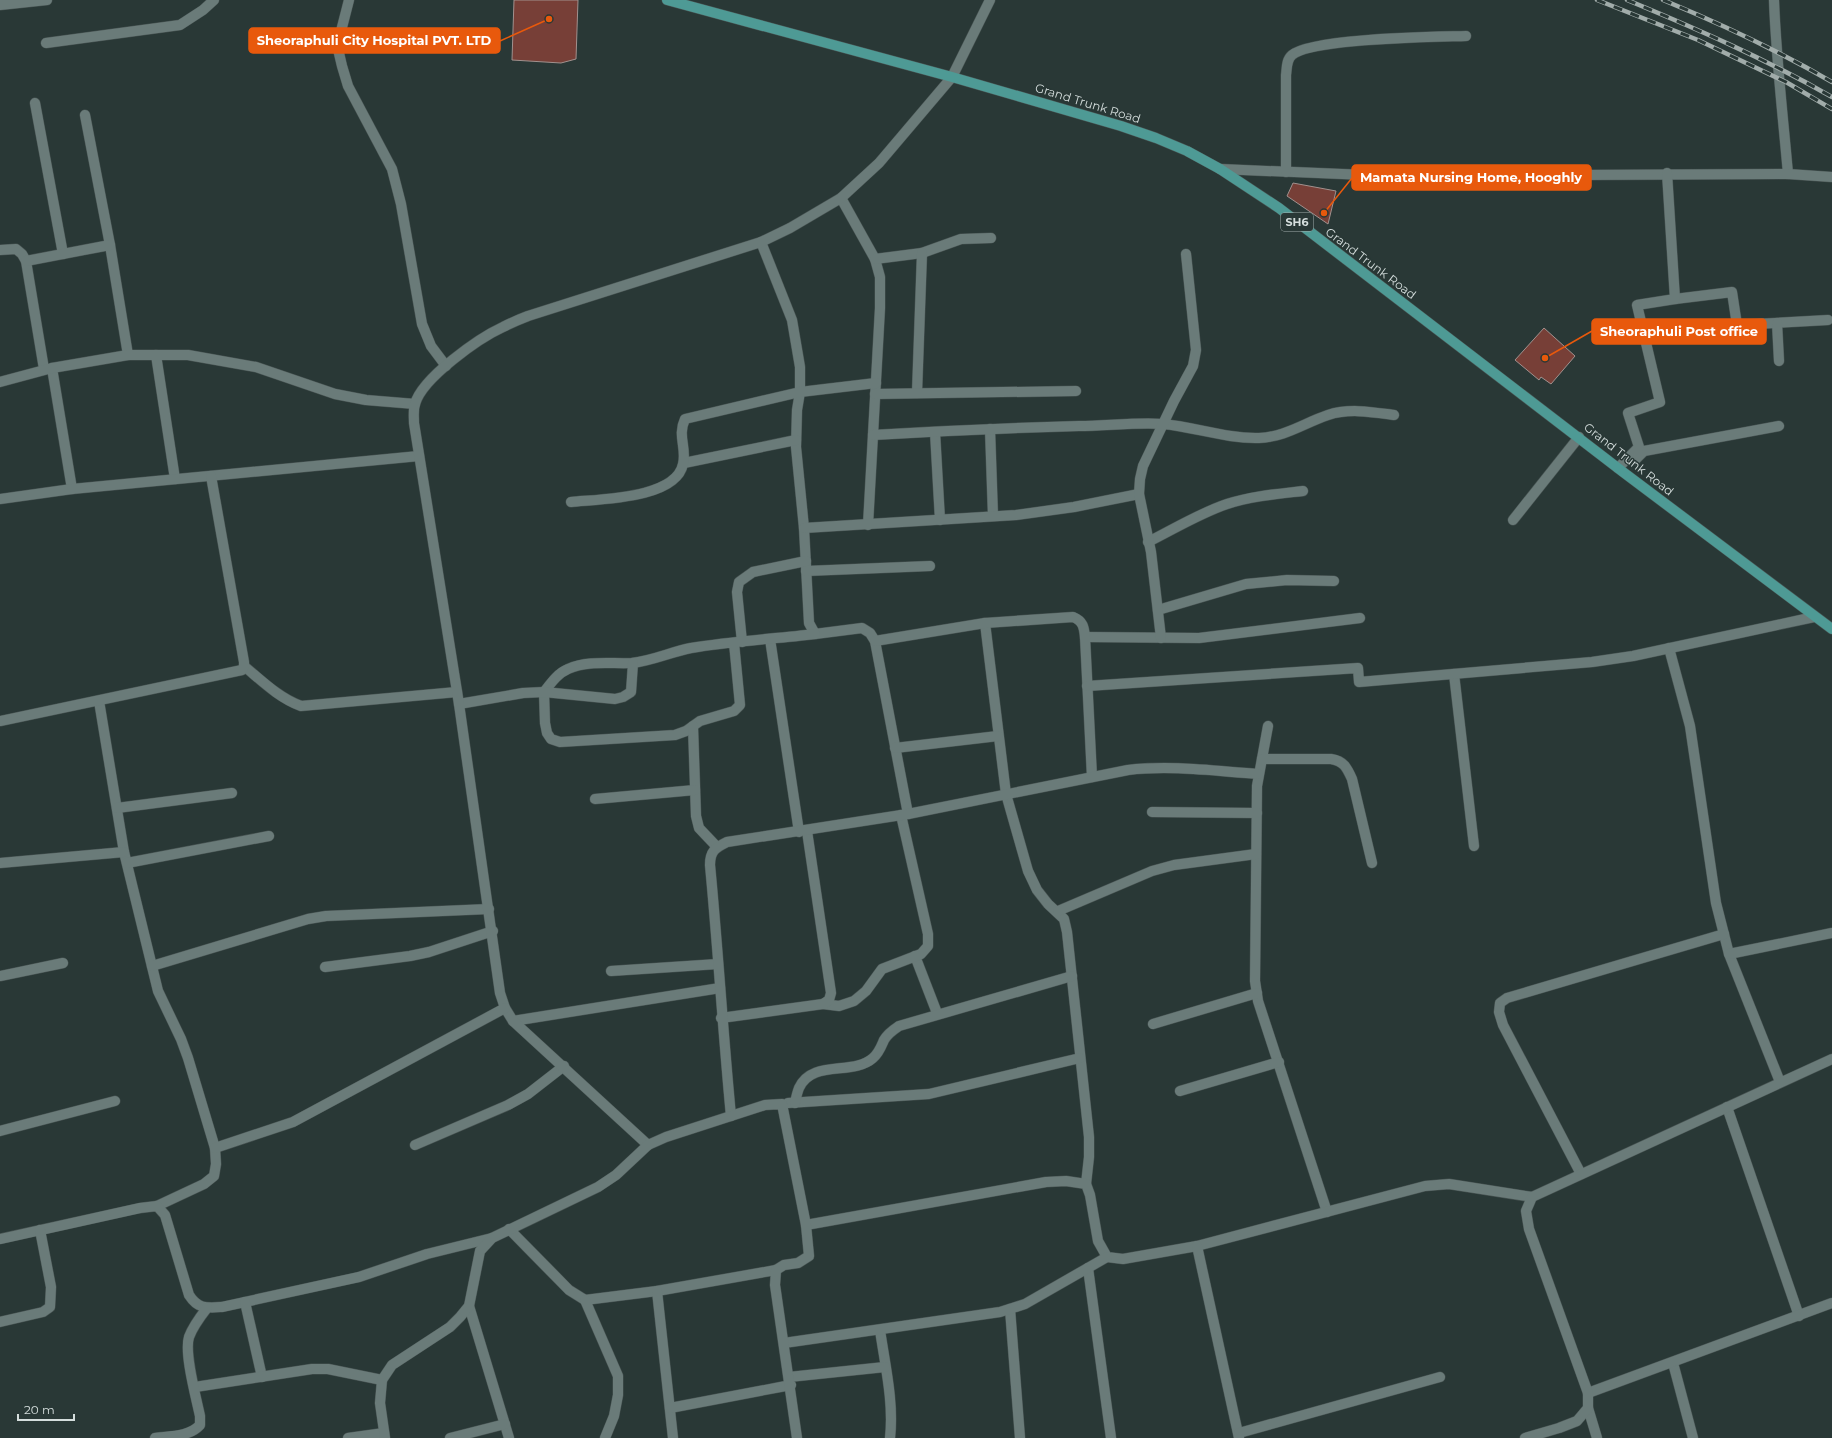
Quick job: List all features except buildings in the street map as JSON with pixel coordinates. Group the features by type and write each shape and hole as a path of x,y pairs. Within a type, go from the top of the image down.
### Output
{"main road":[{"name":"Grand Trunk Road","path":"667,0 952,77 1156,138 1187,151 1220,169 1278,208 1579,437 1620,470 1832,629"}],"street":[{"path":"0,5 47,0"},
{"path":"46,43 180,25 203,10 214,0"},
{"path":"349,0 339,39 338,49 342,66 348,86 392,169 401,204 422,324 431,346 446,366"},
{"path":"648,1145 564,1066 513,1021 505,1008 500,993 493,931 459,704 414,422 415,404 426,385 446,366 476,342 502,327 528,316 761,242 797,224 841,198 879,163 952,77 990,0"},
{"path":"1774,0 1776,51 1780,79 1788,174"},
{"path":"1286,172 1286,75 1287,64 1291,56 1300,51 1337,43 1466,36"},
{"path":"35,103 63,254"},
{"path":"85,115 110,245 128,355"},
{"path":"1220,169 1390,176 1788,174 1832,177"},
{"path":"1667,174 1675,299"},
{"path":"841,198 875,259 880,277 880,308 868,525"},
{"path":"875,259 922,253 961,239 991,238"},
{"path":"761,242 792,320 800,367 800,392 797,410 796,440 804,528 809,623 815,634"},
{"path":"26,261 110,245"},
{"path":"0,250 16,249 22,254 26,261 72,489"},
{"path":"917,393 922,253"},
{"path":"1161,638 1140,494 1140,479 1144,466 1163,424 1193,366 1196,350 1186,254"},
{"path":"1620,470 1639,447 1628,414 1660,402 1637,305 1732,292 1737,325 1828,320"},
{"path":"1777,323 1779,361"},
{"path":"0,382 48,368 128,355 188,355 224,360 256,367 335,394 366,400 415,404"},
{"path":"156,355 174,479"},
{"path":"571,502 631,496 657,489 673,481 680,474 684,463 681,427 685,419 800,392 876,383"},
{"path":"875,394 1076,391"},
{"path":"873,435 990,429 1163,424 1234,436 1257,438 1273,437 1285,434 1329,415 1362,411 1394,415"},
{"path":"1620,470 1644,451 1779,426"},
{"path":"990,429 993,516"},
{"path":"935,432 940,520"},
{"path":"1513,520 1579,437"},
{"path":"684,463 796,440"},
{"path":"0,499 72,489 419,456"},
{"path":"212,476 244,666 280,695 290,702 301,706 457,692"},
{"path":"1148,542 1227,504 1271,494 1303,491"},
{"path":"804,528 940,520 1043,511 1140,494"},
{"path":"721,1018 823,1004 839,1006 854,1001 866,991 882,969 922,954 928,946 928,934 904,814 895,748 874,641 870,633 862,628 815,634 738,642 690,648 633,663 577,666 567,669 557,677 544,692 547,733 551,739 560,742 669,735 686,731 700,721 734,711 740,704 738,642 737,592 739,582 753,572 806,566 930,566"},
{"path":"1158,610 1246,584 1287,580 1334,580"},
{"path":"874,641 985,623 1073,617 1079,620 1083,625 1085,637 1092,777"},
{"path":"1087,686 1358,668 1359,682 1592,662 1633,656 1814,617"},
{"path":"1085,637 1161,638 1222,636 1360,618"},
{"path":"985,623 1006,794 1028,871 1037,890 1048,904 1058,911 1064,919 1067,932 1089,1136 1089,1157 1086,1184 1090,1195 1098,1241 1107,1258"},
{"path":"770,639 831,993 829,1000 823,1004"},
{"path":"1669,648 1690,726 1716,903 1729,954 1780,1082"},
{"path":"459,704 523,693 544,692 614,699 623,697 630,692 633,663"},
{"path":"0,722 238,672 242,670 244,666"},
{"path":"1454,674 1474,846"},
{"path":"0,1239 140,1208 157,1206 204,1184 214,1176 216,1164 215,1148 188,1058 181,1039 158,991 124,852 99,701"},
{"path":"693,726 696,816 699,828 717,847"},
{"path":"1268,726 1258,774 1255,963 1257,993 1258,1001 1327,1212"},
{"path":"895,748 998,736"},
{"path":"1262,759 1331,759 1339,760 1347,767 1352,779 1372,863"},
{"path":"731,1116 721,1018 710,865 710,855 717,847 727,842 904,814 1092,777 1154,767 1258,774"},
{"path":"595,799 695,790"},
{"path":"117,808 232,793"},
{"path":"1152,812 1257,813"},
{"path":"127,863 269,836"},
{"path":"0,863 124,852"},
{"path":"1058,911 1152,871 1174,865 1256,854"},
{"path":"152,966 287,925 326,916 489,909"},
{"path":"325,967 423,953 493,931"},
{"path":"1729,954 1832,933"},
{"path":"1581,1174 1503,1025 1499,1012 1500,1003 1507,998 1724,934"},
{"path":"915,956 937,1014"},
{"path":"0,976 64,963"},
{"path":"611,971 718,964"},
{"path":"795,1103 799,1088 806,1078 815,1073 828,1069 864,1064 873,1059 880,1051 884,1039 890,1032 899,1026 1072,976"},
{"path":"513,1021 720,988"},
{"path":"1153,1024 1257,993"},
{"path":"215,1148 293,1122 505,1008"},
{"path":"157,1206 165,1215 189,1295 195,1304 207,1308 245,1302 358,1278 427,1254 492,1238 598,1187 616,1175 648,1145 666,1137 765,1105 929,1094 1080,1058"},
{"path":"784,1343 1000,1312 1025,1304 1107,1258 1123,1259 1196,1246 1425,1186 1449,1184 1532,1197 1832,1059"},
{"path":"1180,1091 1278,1062"},
{"path":"415,1145 508,1105 528,1094 564,1066"},
{"path":"0,1131 114,1102"},
{"path":"584,1300 657,1291 776,1270 784,1265 798,1263 809,1256 806,1225 782,1104"},
{"path":"1727,1106 1799,1316"},
{"path":"806,1225 1046,1182 1066,1181 1086,1184"},
{"path":"1532,1197 1526,1211 1529,1228 1588,1393 1588,1408 1596,1438"},
{"path":"509,1229 569,1290 584,1300 618,1376 618,1395 614,1416 605,1438"},
{"path":"0,1322 43,1312 50,1307 51,1286 40,1230"},
{"path":"348,1438 385,1435 380,1402 382,1380 392,1365 450,1327 469,1306 480,1251 492,1238"},
{"path":"1196,1246 1239,1436 1440,1378"},
{"path":"1088,1268 1111,1438"},
{"path":"776,1270 774,1284 790,1381 797,1438"},
{"path":"657,1291 673,1438"},
{"path":"245,1302 262,1377"},
{"path":"1588,1393 1673,1363 1832,1303"},
{"path":"469,1306 509,1438"},
{"path":"155,1438 185,1434 195,1430 200,1425 200,1416 188,1352 189,1338 193,1328 207,1308"},
{"path":"1010,1309 1020,1438"},
{"path":"880,1330 891,1408 892,1422 890,1438"},
{"path":"1673,1363 1693,1438"},
{"path":"670,1408 790,1381 885,1367"},
{"path":"194,1387 289,1372 328,1369 382,1380"},
{"path":"1525,1438 1577,1421 1588,1408"},
{"path":"450,1438 505,1424"}],"railway":[{"path":"1597,0 1698,40 1786,82 1832,109"},
{"path":"1627,0 1731,45 1832,97"},
{"path":"1663,0 1749,38 1832,82"}],"place":[{"name":"Sheoraphuli City Hospital PVT. LTD","path":"549,19"},
{"name":"Mamata Nursing Home, Hooghly","path":"1324,213"},
{"name":"Sheoraphuli Post office","path":"1545,358"}]}
